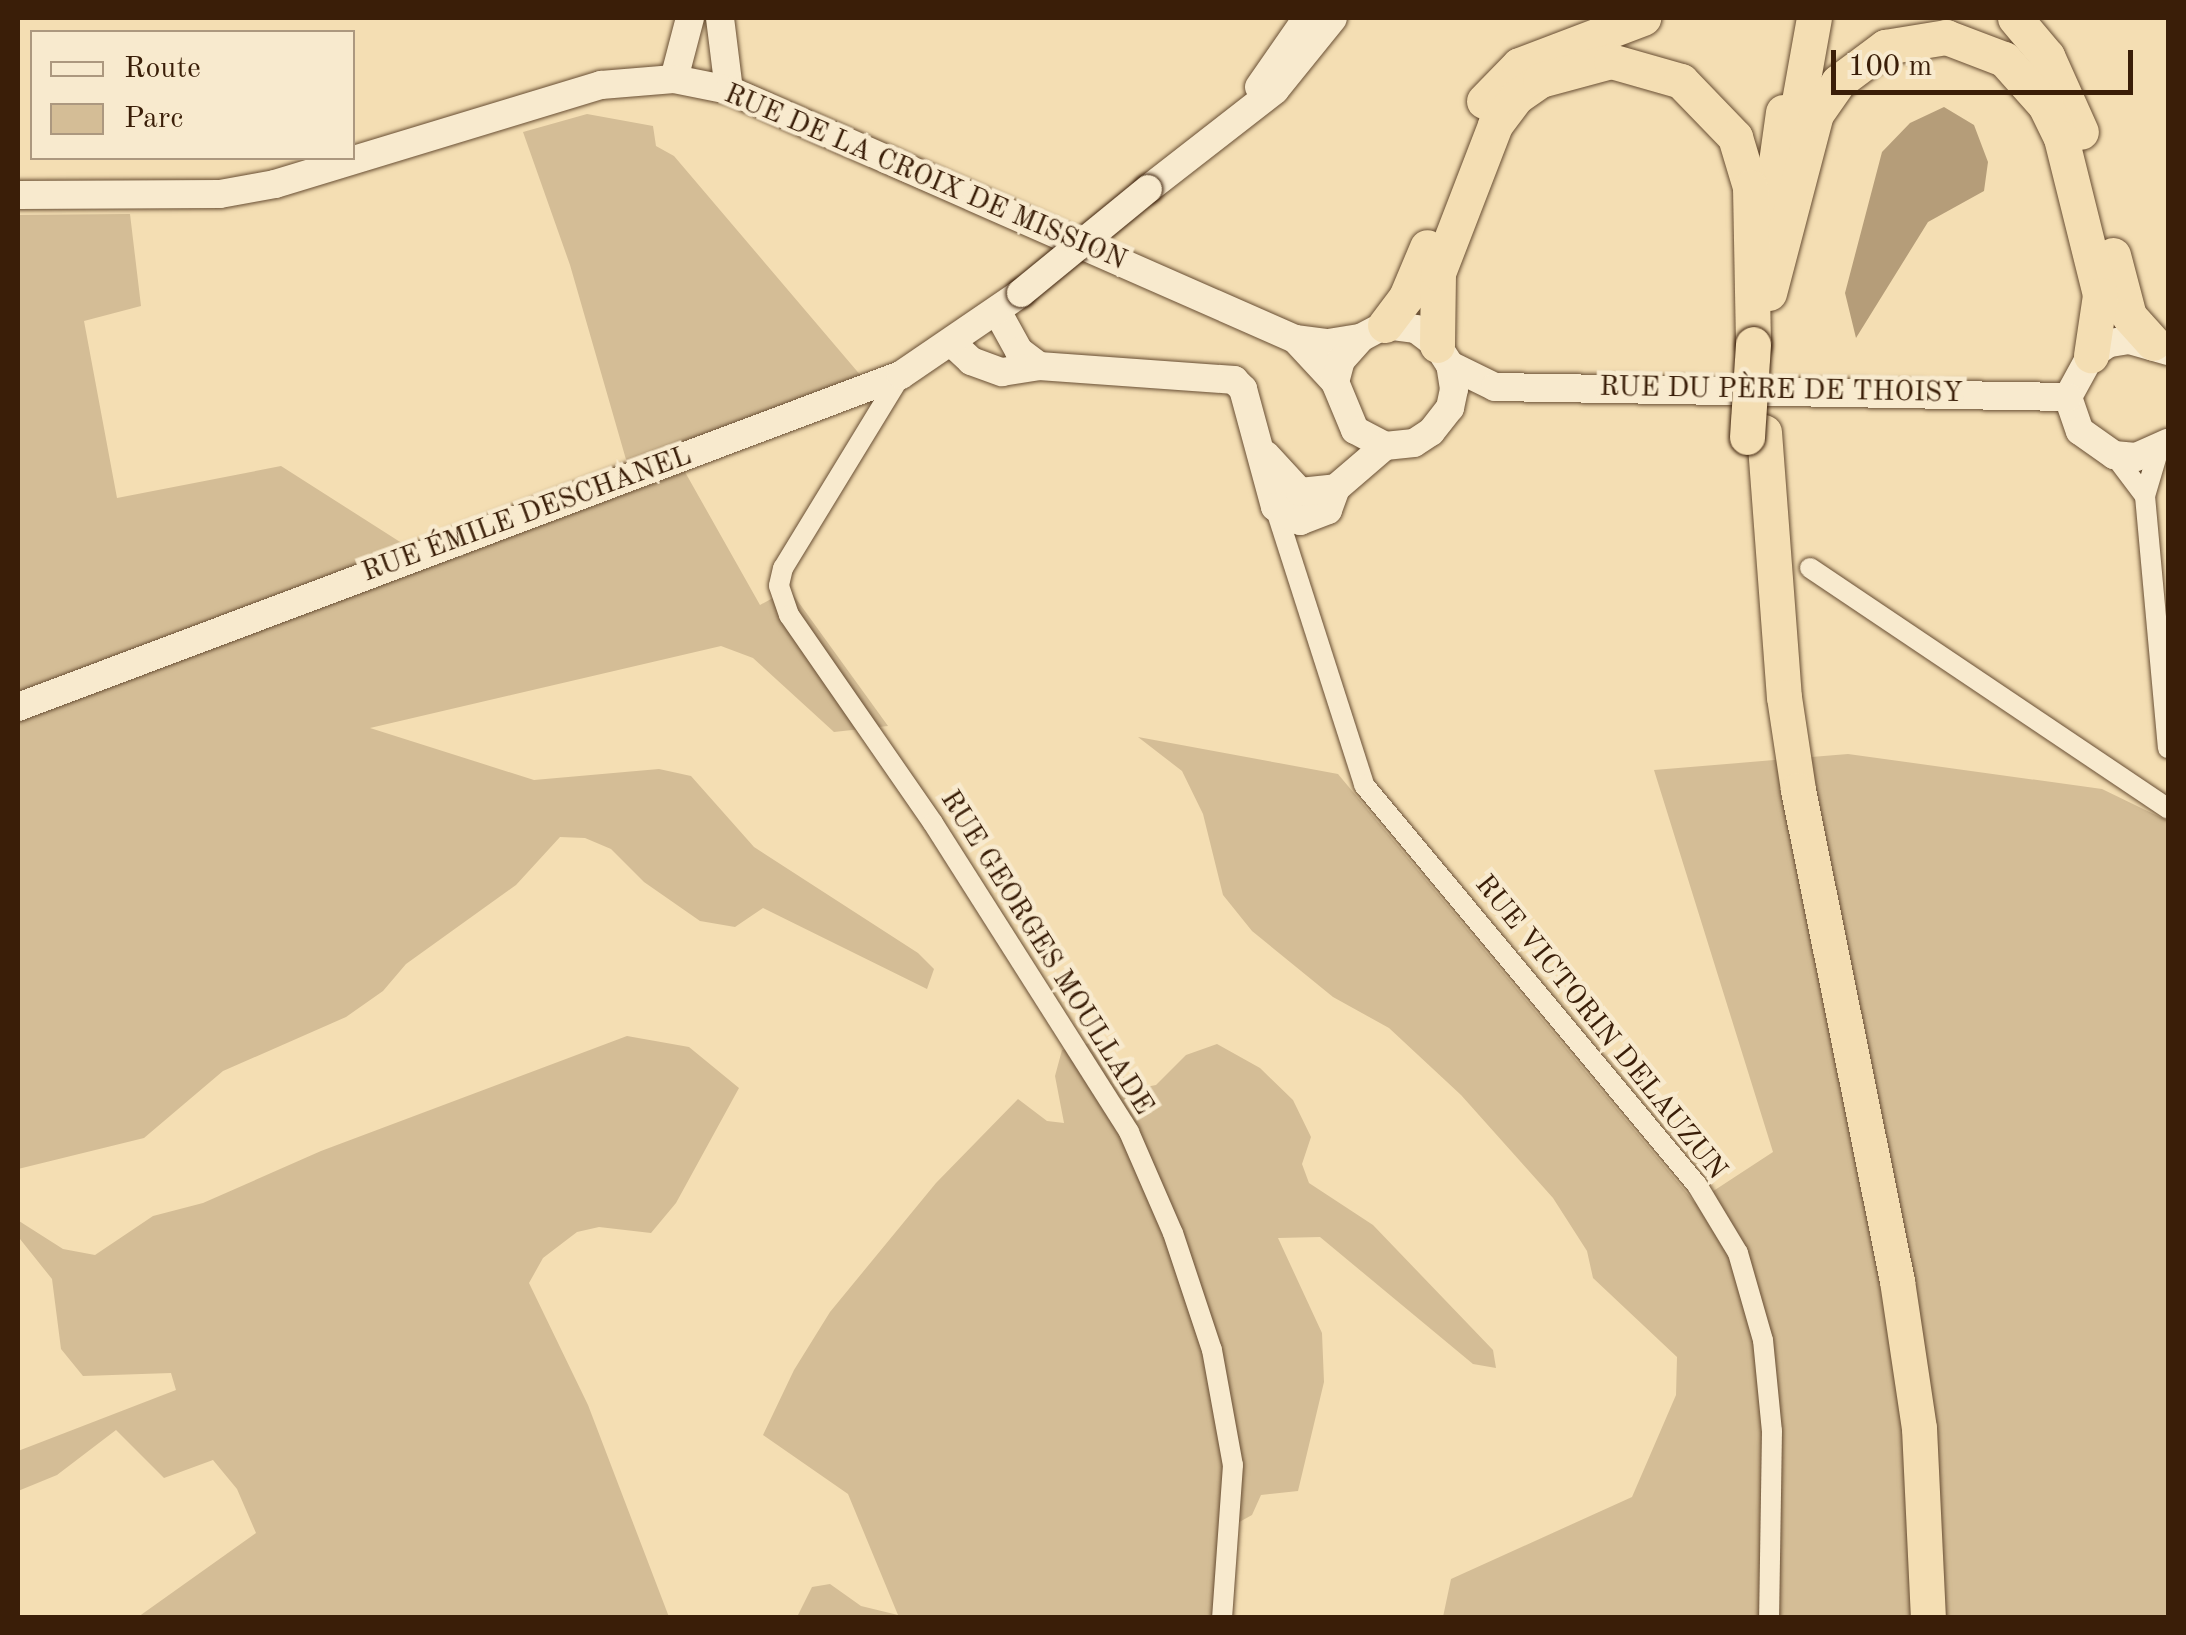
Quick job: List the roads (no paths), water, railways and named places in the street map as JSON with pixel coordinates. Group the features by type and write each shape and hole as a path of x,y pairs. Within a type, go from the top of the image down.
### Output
{"highway":[{"path":"1373,331 1420,266 1467,132 1491,88 1560,45 1643,18"},
{"path":"1798,18 1760,345 1755,434 1757,656 1781,813 1873,1280 1904,1506 1908,1618"},
{"path":"1760,345 1814,18"},
{"path":"2015,18 2062,85 2085,142 2129,316 2160,347"},
{"path":"1769,293 1816,114 1838,82 1884,47 1946,37 2004,59 2046,105 2061,138 2100,295 2092,356"},
{"path":"1444,355 1438,273 1495,125 1516,97 1540,80 1611,60 1680,81 1735,136 1750,187 1760,345"},
{"path":"1755,434 1795,772 1897,1282 1919,1428 1928,1618"}],"main road":[{"path":"674,79 690,18"},
{"path":"720,18 729,90"},
{"path":"1236,122 1307,18"},
{"name":"RUE ÉMILE DESCHANEL","path":"18,707 901,375 1021,293 1275,90 1333,18"},
{"name":"RUE DE LA CROIX DE MISSION","path":"355,159 600,85 674,79 729,90 1296,338"},
{"name":"RUE DE LA CROIX DE MISSION","path":"18,195 220,194 257,188 350,160"},
{"path":"997,311 1019,351 1039,366"},
{"name":"RUE DU PÈRE DE THOISY","path":"1373,331 1416,328 1444,355 1495,387"},
{"path":"1296,338 1328,343 1373,331"},
{"path":"1335,382 1341,360 1373,331"},
{"path":"1257,442 1300,492 1344,479 1355,430 1335,382 1296,338"},
{"path":"952,343 970,361 1002,372 1039,366 1234,380 1243,389 1275,507"},
{"path":"2160,347 2109,343 2092,356 2068,396 2080,431 2114,455 2163,447"},
{"path":"1444,355 1450,408"},
{"name":"RUE DU PÈRE DE THOISY","path":"1275,507 1306,521 1328,510 1344,479 1386,446 1414,443 1450,408 1495,387 2068,396"},
{"path":"1355,430 1386,446"}],"street":[{"name":"RUE GEORGES MOULLADE","path":"901,375 783,568 779,586 790,615 933,823 1129,1132 1174,1233 1212,1350 1233,1465 1222,1618"},
{"path":"2163,447 2144,496 2168,748"},
{"path":"2114,455 2144,496"},
{"name":"RUE VICTORIN DELAUZUN","path":"1275,507 1364,785 1697,1185 1738,1253 1763,1340 1772,1431 1768,1618"},
{"path":"1810,568 2168,809"}]}
